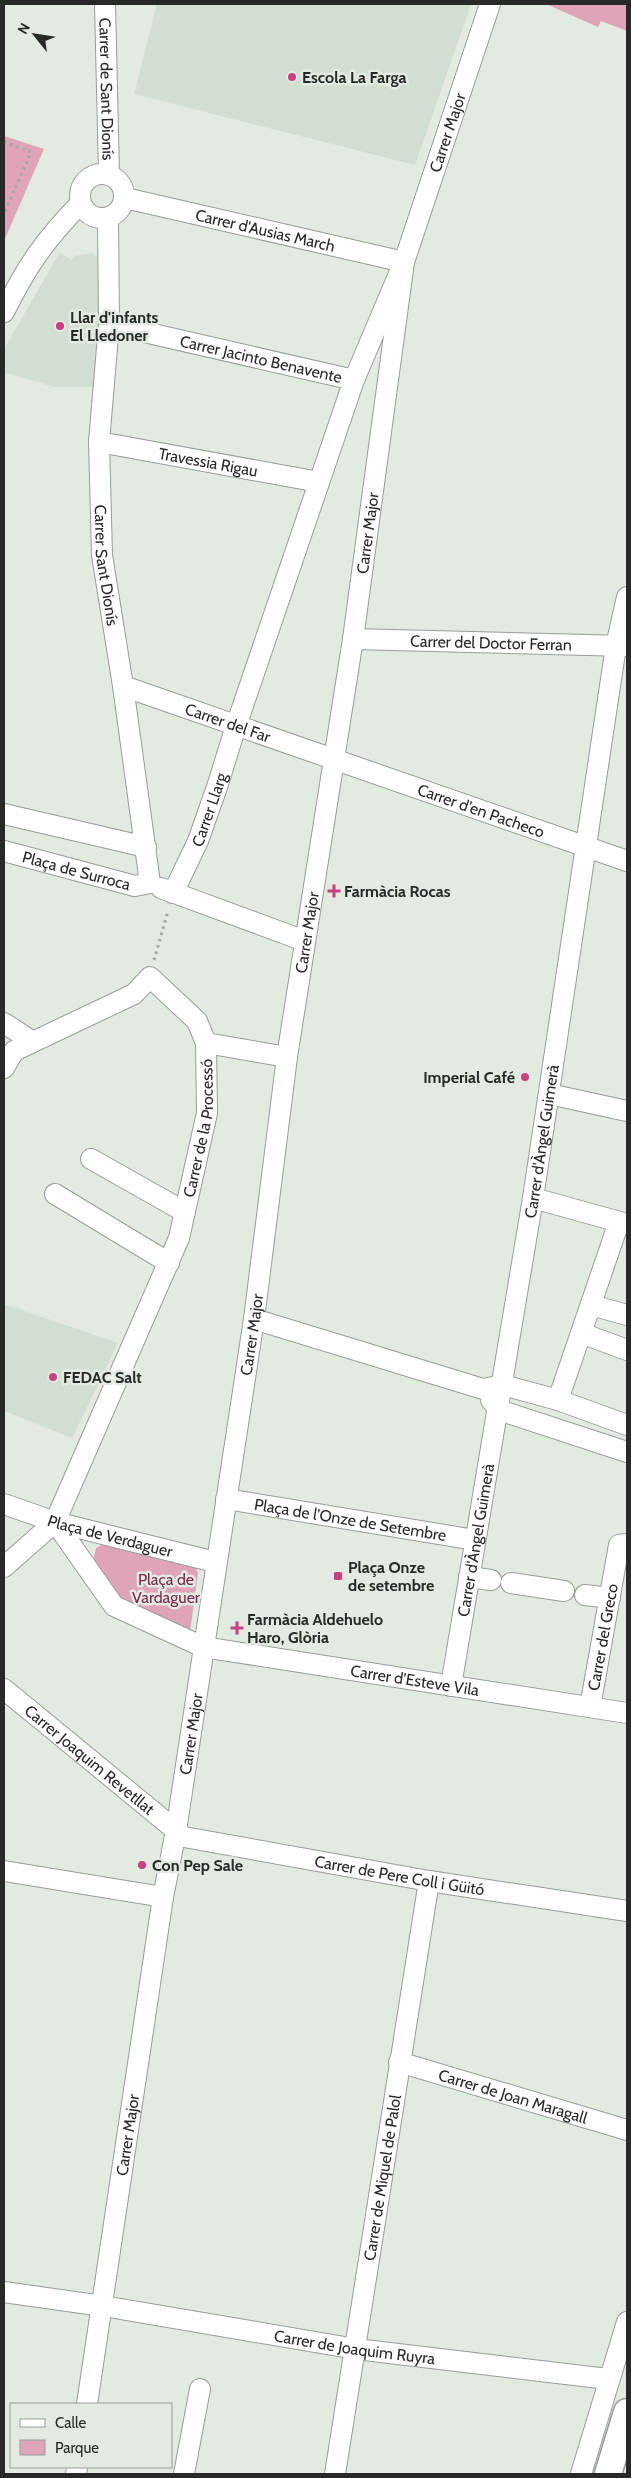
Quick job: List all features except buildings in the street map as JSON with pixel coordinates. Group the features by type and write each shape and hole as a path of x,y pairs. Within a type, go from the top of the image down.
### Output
{"main road":[{"path":"608,2474 627,2412"}],"street":[{"name":"Carrer de Sant Dionís","path":"105,4 109,174"},
{"name":"Carrer Major","path":"321,478 354,380 404,262 490,4"},
{"path":"109,174 118,179 123,188 125,198 120,211 108,218 91,217 80,204 80,188 89,176 109,174"},
{"name":"Carrer d'Ausias March","path":"125,198 404,262"},
{"path":"4,312 31,261 50,235 80,204"},
{"name":"Carrer Sant Dionís","path":"108,218 109,324 99,442 102,555 124,686 150,883"},
{"name":"Carrer Major","path":"87,2403 163,1897 176,1831 215,1562 254,1319 287,1057 353,639 404,262"},
{"name":"Carrer Jacinto Benavente","path":"109,324 354,380"},
{"name":"Travessia Rigau","path":"99,442 321,478"},
{"name":"Carrer Llarg","path":"173,893 198,841 321,478"},
{"name":"Carrer d'Àngel Guimerà","path":"451,1686 499,1410 549,1094 585,847 621,646 627,596"},
{"name":"Carrer del Doctor Ferran","path":"353,639 621,646"},
{"name":"Carrer del Far","path":"124,686 333,760"},
{"name":"Carrer d'en Pacheco","path":"333,760 627,861"},
{"path":"4,814 146,847"},
{"name":"Plaça de Surroca","path":"4,851 135,886 150,883"},
{"path":"150,883 305,941"},
{"path":"4,1068 14,1051 134,994 150,976 197,1021 206,1043 287,1057"},
{"path":"4,1023 33,1042"},
{"name":"Carrer de la Processó","path":"4,1567 55,1522 179,1238 207,1113 206,1043"},
{"path":"549,1094 627,1110"},
{"name":"Carrer de la Processó","path":"91,1159 185,1212"},
{"path":"55,1194 169,1263"},
{"path":"533,1198 623,1223 591,1305 558,1400"},
{"path":"591,1305 627,1315"},
{"path":"254,1319 483,1389 503,1385 558,1400 627,1425"},
{"path":"581,1333 627,1350"},
{"path":"483,1389 499,1410 627,1452"},
{"name":"Plaça de l'Onze de Setembre","path":"226,1499 475,1540"},
{"path":"4,1504 55,1522"},
{"name":"Plaça de Verdaguer","path":"55,1522 215,1562"},
{"name":"Plaça de Verdaguer","path":"55,1522 114,1606 203,1647"},
{"name":"Carrer del Greco","path":"590,1707 619,1545 627,1544"},
{"path":"469,1577 491,1580"},
{"path":"511,1583 564,1591"},
{"path":"585,1595 610,1598"},
{"name":"Carrer d'Esteve Vila","path":"203,1647 627,1713"},
{"name":"Carrer Joaquim Revetllat","path":"4,1690 176,1831"},
{"name":"Carrer de Pere Coll i Güitó","path":"176,1831 184,1837 429,1881 627,1911"},
{"path":"4,1872 163,1897"},
{"name":"Carrer de Miquel de Palol","path":"335,2474 429,1881"},
{"name":"Carrer de Joan Maragall","path":"399,2062 627,2130"},
{"name":"Carrer de Joaquim Ruyra","path":"4,2292 103,2306 356,2349 608,2379"},
{"path":"580,2474 627,2322"},
{"path":"184,2474 200,2389"}],"path":[{"path":"4,142 31,152 4,214"},
{"path":"150,976 173,893"}],"shaded area":[{"name":"Escola La Farga","path":"157,4 471,4 415,165 134,94"},
{"name":"Llar d'infants El Lledoner","path":"60,252 71,260 75,256 92,253 101,260 103,317 95,387 54,387 4,372 4,349"},
{"name":"FEDAC Salt","path":"4,1304 118,1343 72,1438 4,1411"}],"green space":[{"path":"546,4 627,4 627,31 601,21 598,27"},
{"path":"4,136 44,149 4,241"},
{"name":"Plaça de Vardaguer","path":"106,1542 195,1566 198,1573 190,1632 120,1599 92,1565 96,1548"}],"place":[{"name":"Escola La Farga","path":"292,77"},
{"name":"Llar d'infants El Lledoner","path":"60,326"},
{"name":"Farmàcia Rocas","path":"334,891"},
{"name":"Imperial Café","path":"525,1077"},
{"name":"FEDAC Salt","path":"53,1377"},
{"name":"Plaça Onze de setembre","path":"338,1576"},
{"name":"Farmàcia Aldehuelo Haro, Glòria","path":"237,1628"},
{"name":"Con Pep Sale","path":"142,1865"}]}
